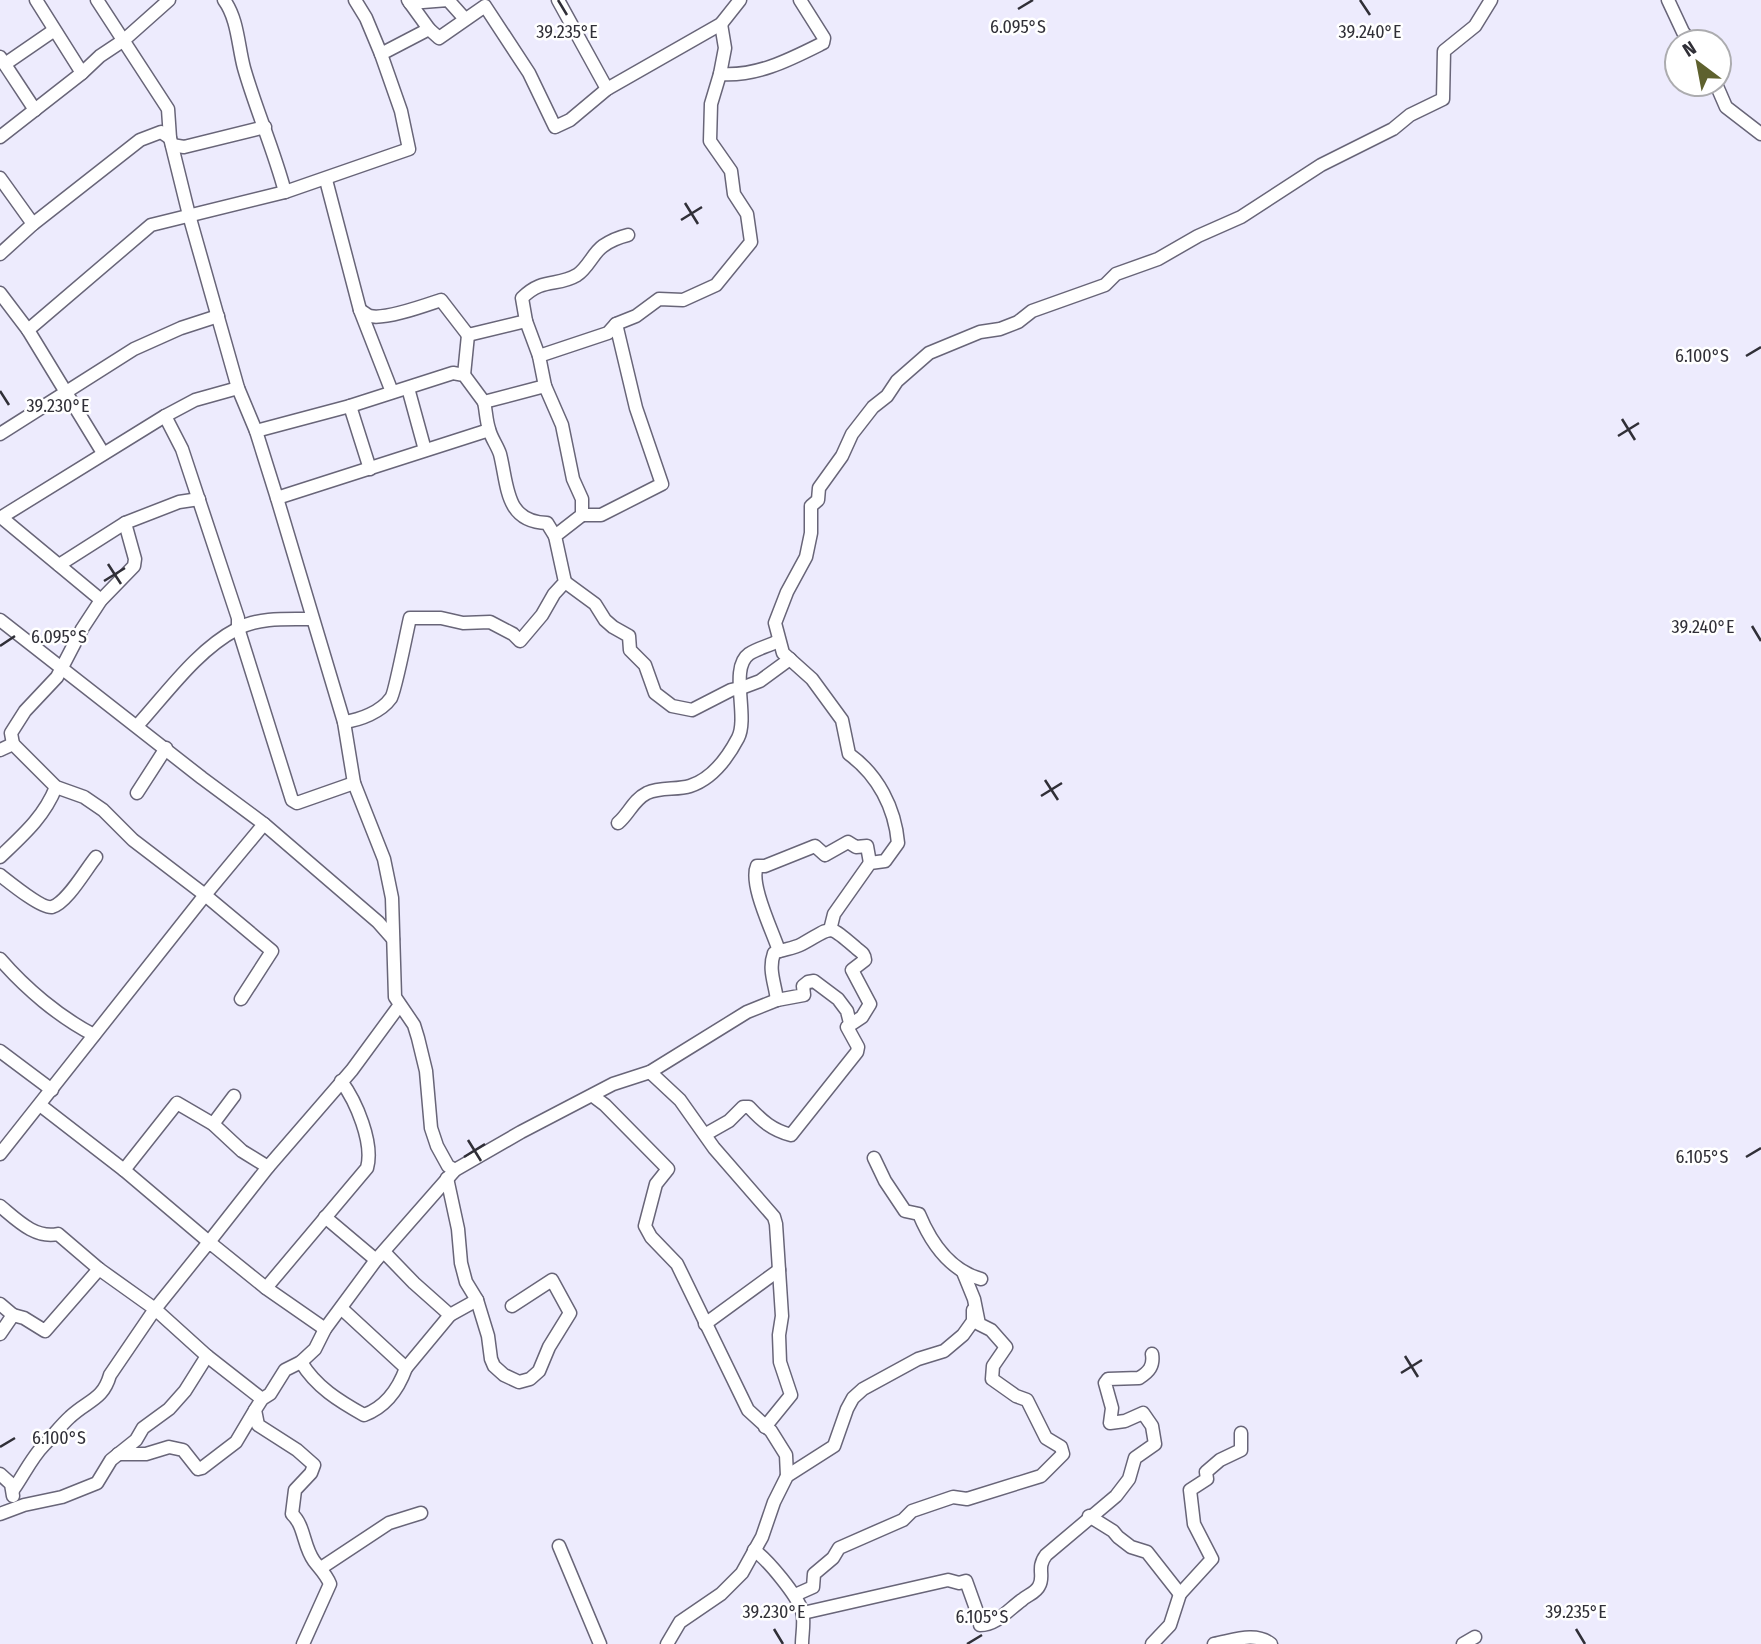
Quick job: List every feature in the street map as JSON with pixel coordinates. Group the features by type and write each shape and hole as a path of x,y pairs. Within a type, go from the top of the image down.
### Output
{"street":[{"path":"36,0 82,73"},
{"path":"97,0 168,109 171,142 189,215 238,388 256,431 344,722 354,783 384,859 392,898 395,997 414,1025 418,1038 426,1071 431,1128 451,1174 461,1264 466,1282 477,1300 494,1366 504,1375 519,1382 539,1371 549,1347 570,1313 552,1280 512,1306"},
{"path":"224,0 230,9 244,67 285,192"},
{"path":"28,330 151,225 326,180 409,149 401,111 381,54 366,18 355,0"},
{"path":"409,1 448,0 465,19"},
{"path":"558,0 607,89"},
{"path":"409,1 439,38 490,3 555,127 570,120 607,89 720,24 740,0"},
{"path":"720,74 750,73 770,67 823,43 824,38 800,0"},
{"path":"870,863 885,861 898,844 896,824 890,807 863,764 849,754 842,720 828,698 812,679 783,653 775,623 787,592 806,557 811,533 811,506 818,500 819,488 842,456 852,434 897,381 929,353 980,332 1000,329 1018,322 1048,303 1105,285 1116,274 1158,259 1198,236 1241,217 1321,165 1393,129 1410,115 1443,99 1444,51 1475,26 1491,0"},
{"path":"1668,0 1681,28"},
{"path":"0,137 100,56 124,40 162,2"},
{"path":"539,356 608,332 616,324 636,316 659,299 683,300 716,285 751,242 747,214 734,194 731,171 710,141 711,104 725,48 720,24"},
{"path":"381,54 429,29"},
{"path":"35,110 2,61 53,30"},
{"path":"1722,98 1726,107 1761,134"},
{"path":"0,254 33,224 140,140 161,132 171,142 184,147 265,127"},
{"path":"0,178 33,224"},
{"path":"326,180 360,310 392,392"},
{"path":"582,515 582,499 573,479 562,425 545,386 522,298 532,288 545,282 574,277 602,246 628,235"},
{"path":"0,293 28,330 103,453"},
{"path":"360,310 371,316 380,316 414,310 441,300 468,335 464,375"},
{"path":"2,430 134,349 181,328 218,316"},
{"path":"468,335 526,321"},
{"path":"555,536 582,515 601,515 662,484 636,408 616,324"},
{"path":"256,431 350,406 453,373 464,375 484,401 489,430 499,451 508,497 520,515 531,523 547,523 555,536 565,582 595,604 613,627 629,636 630,650 645,665 655,693 663,701 672,706 692,710 740,687 760,681 790,659"},
{"path":"484,401 545,386"},
{"path":"101,600 0,518 165,416 195,400 238,388"},
{"path":"408,388 425,450"},
{"path":"350,406 370,469"},
{"path":"165,416 182,449 199,499 238,618 292,800 297,803 354,783"},
{"path":"277,498 489,430"},
{"path":"59,565 125,523 179,502 199,499"},
{"path":"125,523 135,559 134,566 101,600 82,629 62,669 25,711 11,733 13,744 56,787 84,797 103,810 133,840 272,951 241,999"},
{"path":"344,722 357,721 377,710 393,696 410,618 441,618 463,623 490,622 513,634 520,641 565,582"},
{"path":"137,726 202,655 239,628 275,619 312,619"},
{"path":"0,620 264,824 378,922 393,939"},
{"path":"618,823 625,818 634,803 649,792 691,786 712,775 741,732 742,666 748,654 778,641"},
{"path":"0,750 13,744"},
{"path":"137,793 166,748"},
{"path":"0,857 48,807 56,787"},
{"path":"2,1149 264,824"},
{"path":"779,951 761,906 754,872 757,866 765,866 815,846 825,855 848,842 856,847 867,846 870,863 834,914 830,930"},
{"path":"0,875 35,901 52,907 65,898 96,857"},
{"path":"706,1134 729,1121 743,1107 749,1107 760,1120 775,1130 791,1135 857,1052 858,1047 847,1027 862,1017 870,1004 852,970 865,960 864,954 845,937 830,930 822,931 796,947 775,953 771,975 777,1000"},
{"path":"0,958 19,980 94,1035"},
{"path":"118,1454 146,1454 169,1447 183,1450 198,1469 236,1442 258,1404 270,1394 285,1370 292,1364 301,1362 315,1349 325,1329 380,1256 451,1174 522,1132 613,1084 650,1072 747,1012 777,1000 804,995 803,986 808,982 814,981 844,1004 850,1023"},
{"path":"13,1490 43,1446 68,1418 108,1386 110,1375 155,1309 268,1167 352,1070 399,1006"},
{"path":"0,1051 52,1090"},
{"path":"650,1072 680,1100 754,1196 774,1217 782,1316 779,1335 780,1362 791,1395 765,1427"},
{"path":"266,1288 366,1168 369,1160 357,1107 341,1081"},
{"path":"213,1124 234,1096"},
{"path":"593,1096 668,1170 656,1184 645,1226 651,1237 677,1264 747,1410 771,1431 786,1455 787,1476 762,1537 742,1573 721,1594 680,1622 667,1644"},
{"path":"124,1170 177,1103 213,1124 242,1151 268,1167"},
{"path":"40,1105 124,1170 266,1288 325,1329"},
{"path":"874,1158 905,1212 919,1214 928,1235 951,1265 981,1279"},
{"path":"0,1206 25,1226 42,1235 58,1234 99,1269 155,1309 258,1404 258,1424 314,1465 311,1474 295,1490 292,1514 299,1521 313,1560 330,1584 303,1644"},
{"path":"325,1217 380,1256 450,1314"},
{"path":"0,1304 13,1315 24,1318 45,1331 99,1269"},
{"path":"705,1324 779,1270"},
{"path":"795,1595 813,1587 814,1574 833,1558 839,1548 855,1539 902,1520 912,1511 943,1500 953,1497 967,1499 1041,1476 1061,1456 1061,1447 1046,1438 1027,1399 1016,1396 992,1379 993,1366 1006,1347 991,1329 979,1324 974,1299 962,1272"},
{"path":"787,1476 834,1446 847,1409 853,1398 863,1389 918,1359 944,1351 963,1335 973,1321 974,1299"},
{"path":"301,1362 334,1398 363,1415 382,1407 396,1390 406,1368 450,1314 477,1300"},
{"path":"341,1308 406,1368"},
{"path":"0,1334 13,1315"},
{"path":"803,1613 948,1580 959,1583 966,1581 980,1620 979,1625 987,1625 1038,1589 1041,1582 1040,1562 1089,1516 1116,1496 1129,1479 1135,1458 1157,1441 1152,1426 1143,1413 1125,1421 1110,1423 1112,1408 1105,1383 1116,1377 1139,1378 1151,1368 1152,1354"},
{"path":"0,1514 62,1497 97,1483 111,1460 136,1440 143,1428 169,1409 185,1391 207,1356"},
{"path":"1153,1644 1170,1625 1180,1594 1212,1559 1194,1524 1194,1504 1190,1490 1208,1479 1206,1472 1220,1461 1241,1450 1241,1433"},
{"path":"0,1474 12,1485 14,1508"},
{"path":"324,1572 338,1556 389,1523 421,1513"},
{"path":"1089,1516 1113,1531 1131,1547 1147,1552 1180,1594"},
{"path":"559,1546 600,1644"},
{"path":"754,1550 764,1557 795,1595 803,1613 802,1644"},
{"path":"1214,1644 1250,1636 1266,1639 1271,1644"},
{"path":"1462,1644 1475,1637"}]}
